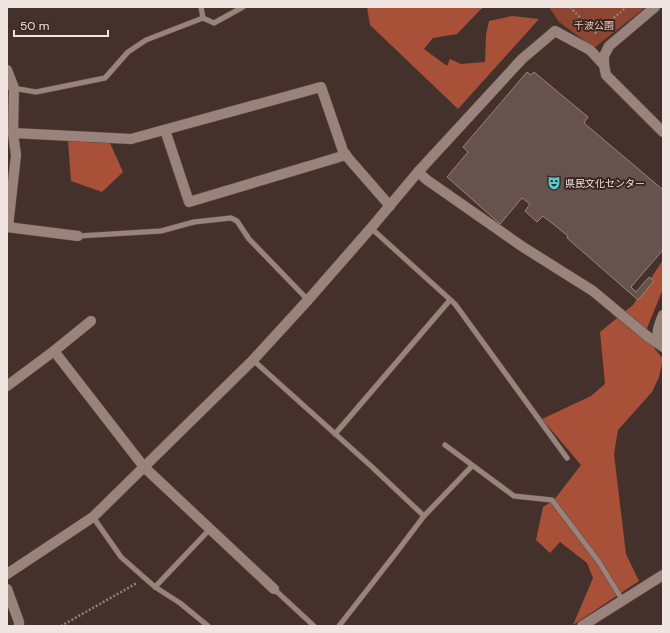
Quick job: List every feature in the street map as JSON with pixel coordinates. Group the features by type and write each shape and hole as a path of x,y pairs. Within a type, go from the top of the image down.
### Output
{"street":[{"path":"655,7 609,46 604,56 604,65 606,75 663,132"},
{"path":"7,574 93,517 253,360 308,300 418,172 522,59 555,31 590,50 604,65"},
{"path":"7,70 10,88 10,134 16,155 8,227 78,236"},
{"path":"10,134 131,139 321,87 343,151 390,206"},
{"path":"165,130 189,202 346,154"},
{"path":"418,172 427,180 523,247 593,291 662,347"},
{"path":"662,347 658,339 657,331 663,315"},
{"path":"7,386 91,321"},
{"path":"54,351 144,467 274,589"},
{"path":"582,626 663,575"},
{"path":"7,589 19,622 19,626"}],"lane":[{"path":"201,7 203,10 203,18"},
{"path":"10,88 36,92 105,78 128,52 146,40 203,18 214,23 243,7"},
{"path":"78,236 161,231 194,222 231,218 237,221 249,239 308,300"},
{"path":"371,228 455,304 567,458"},
{"path":"335,434 450,300"},
{"path":"253,360 424,516"},
{"path":"445,445 514,496 552,500 599,562 623,601"},
{"path":"339,626 424,516 472,466"},
{"path":"93,517 121,557 155,587 180,603 208,626"},
{"path":"155,587 210,529"},
{"path":"274,589 314,626"}],"path":[{"path":"570,7 594,33 627,7"},
{"path":"61,626 145,578"}],"green space":[{"name":"千波公園","path":"549,7 646,7 594,48 559,22"}],"shaded area":[{"path":"367,7 485,7 481,9 457,34 433,38 424,49 447,66 450,59 461,64 485,62 486,35 489,21 512,16 539,19 458,109 370,25"},
{"path":"68,141 110,143 123,172 102,192 71,181"},
{"path":"663,260 663,289 647,328 655,349 663,359 659,377 652,392 618,430 614,454 626,554 639,581 573,625 593,578 587,563 560,542 550,553 536,540 543,507 554,500 581,465 542,419 591,396 605,384 600,332 633,305"}],"building":[{"name":"県民文化センター","path":"527,72 531,75 534,72 588,117 584,123 663,189 663,250 631,287 636,292 649,277 654,281 638,300 567,238 568,236 543,216 537,222 525,211 530,204 522,198 500,224 447,177 468,152 463,147"}],"place":[{"name":"県民文化センター","path":"554,183"}]}
